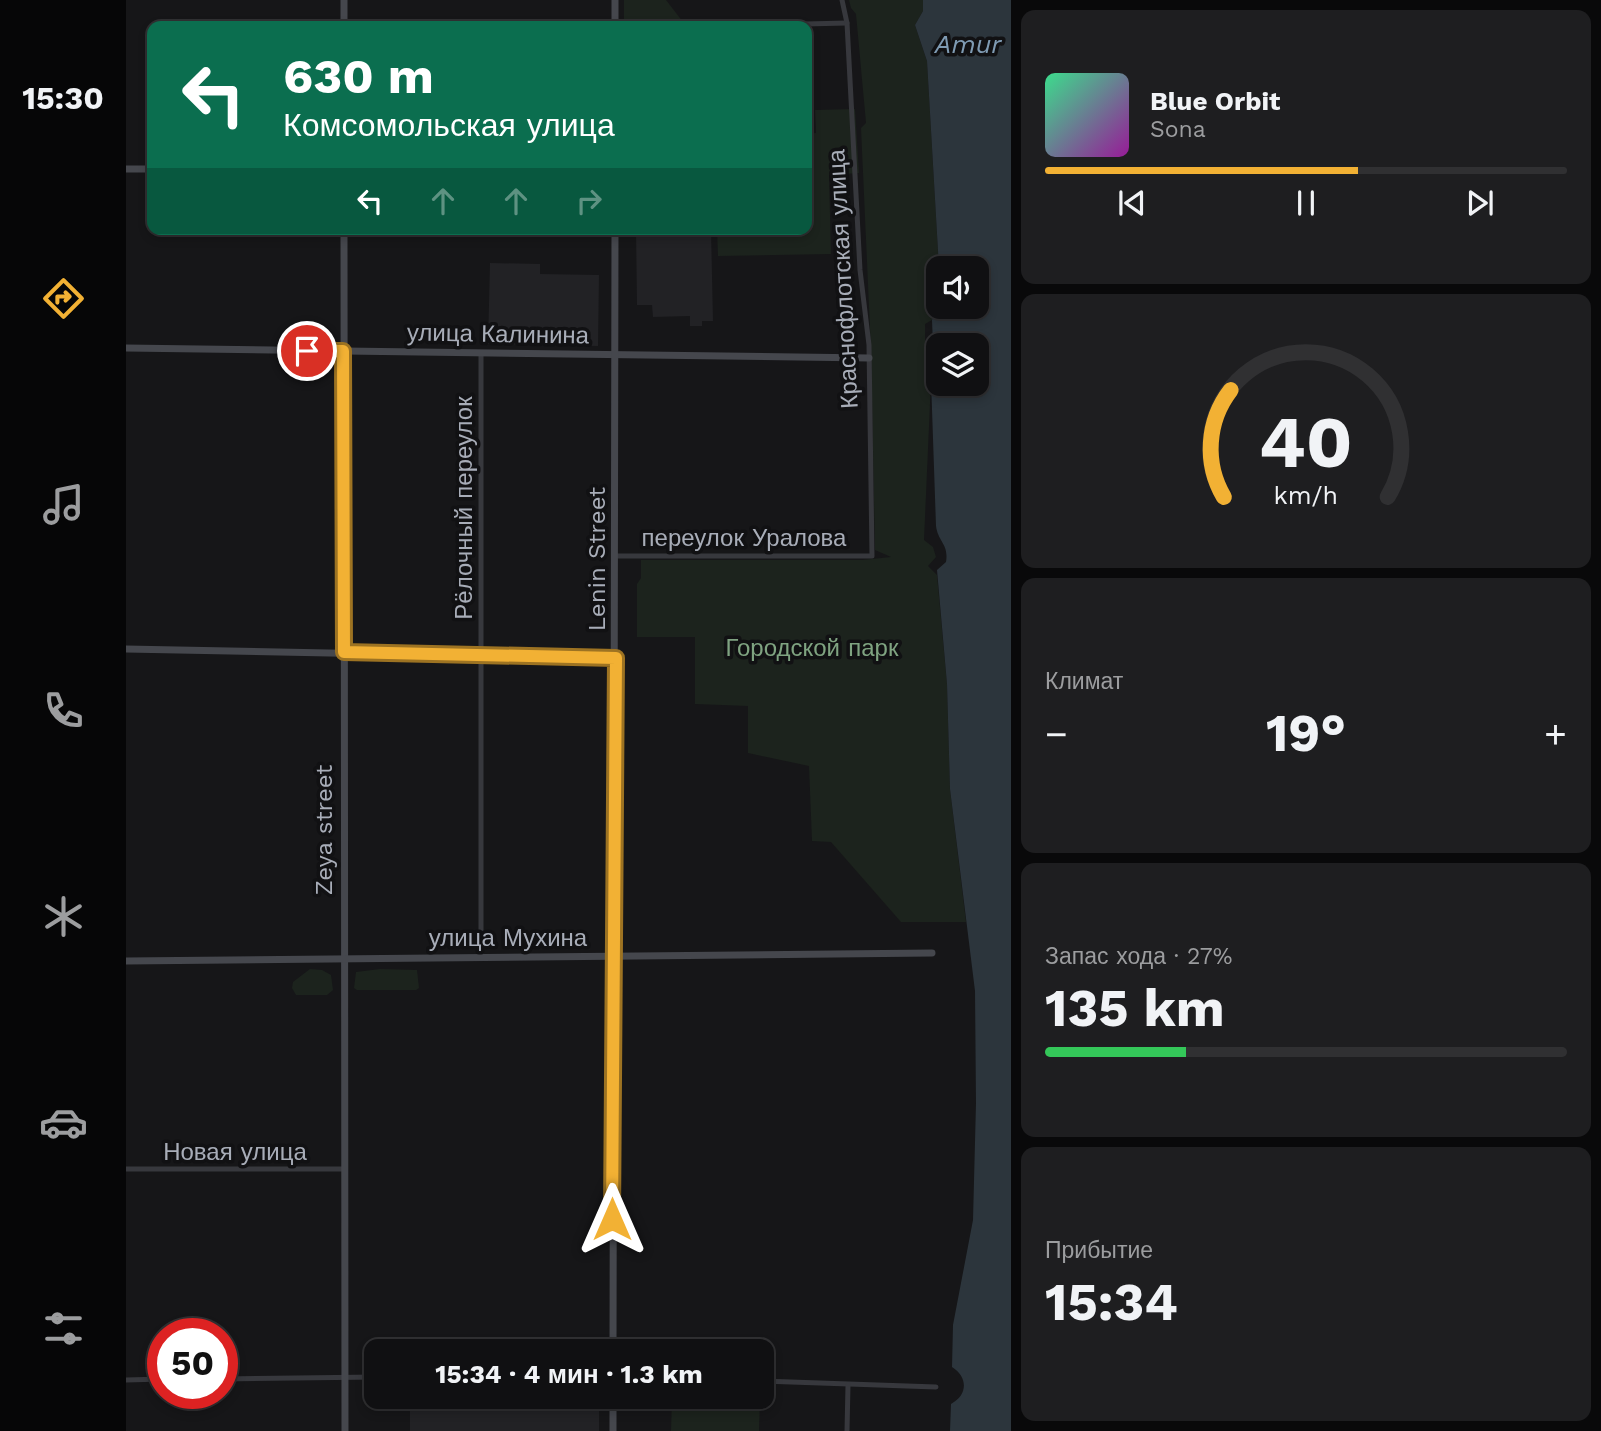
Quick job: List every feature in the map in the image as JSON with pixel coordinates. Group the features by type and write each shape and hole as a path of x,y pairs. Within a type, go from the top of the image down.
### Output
{"main road":[{"path":"344,0 344,21"},
{"path":"615,0 615,21"},
{"path":"126,169 147,169"},
{"name":"Zeya street","path":"344,235 345,1431"},
{"name":"Lenin Street","path":"613,1339 615,235"},
{"name":"улица Калинина","path":"126,348 869,358"},
{"path":"126,649 481,656"},
{"name":"улица Мухина","path":"126,961 932,953"},
{"path":"613,1409 613,1431"}],"street":[{"name":"Краснофлотская улица","path":"842,0 847,23 855,185 869,358 872,556"},
{"path":"812,24 847,23"},
{"name":"Рёлочный переулок","path":"481,353 481,958"},
{"name":"переулок Уралова","path":"616,555 872,556"},
{"path":"481,656 616,658"},
{"name":"Новая улица","path":"126,1169 344,1169"},
{"path":"238,1379 364,1377"},
{"path":"126,1380 147,1379"},
{"path":"774,1382 936,1387"},
{"path":"847,1431 848,1385"}],"shaded area":[{"path":"636,235 711,235 713,321 702,321 702,326 690,326 690,316 653,317 652,305 637,305"},
{"path":"490,263 540,264 540,274 599,275 598,346 488,344"},
{"path":"410,1409 599,1409 599,1431 410,1431"}],"green space":[{"path":"624,0 666,0 682,21 624,21"},
{"name":"Городской парк","path":"849,0 923,0 923,11 915,25 927,61 938,256 926,256 926,319 932,319 925,324 926,396 930,396 924,540 933,547 936,557 928,566 937,575 947,684 950,789 966,922 901,922 831,842 812,841 809,766 748,753 748,706 695,704 695,637 637,637 637,584 641,578 641,560 862,560 891,557 875,550 871,351 861,128 866,123 856,14"},
{"path":"855,109 859,173 829,175 831,254 718,256 717,235 812,235 812,133 816,133 815,110"},
{"path":"310,969 322,970 331,975 333,990 327,995 296,995 292,988 293,982"},
{"path":"380,969 417,970 419,988 354,988 356,972"},
{"path":"672,1409 760,1409 759,1431 671,1431"}],"water":[{"name":"Amur","path":"923,0 1011,0 1011,1431 950,1431 951,1404 961,1396 964,1386 961,1376 952,1367 953,1325 973,1220 975,991 950,789 947,684 937,570 946,562 947,556 936,526 932,396 989,396 989,333 932,333 932,320 989,319 989,256 938,256 927,61 915,25 923,11"}],"route":[{"path":"307,351 343,351 344,652 616,658 612,1219"}]}
